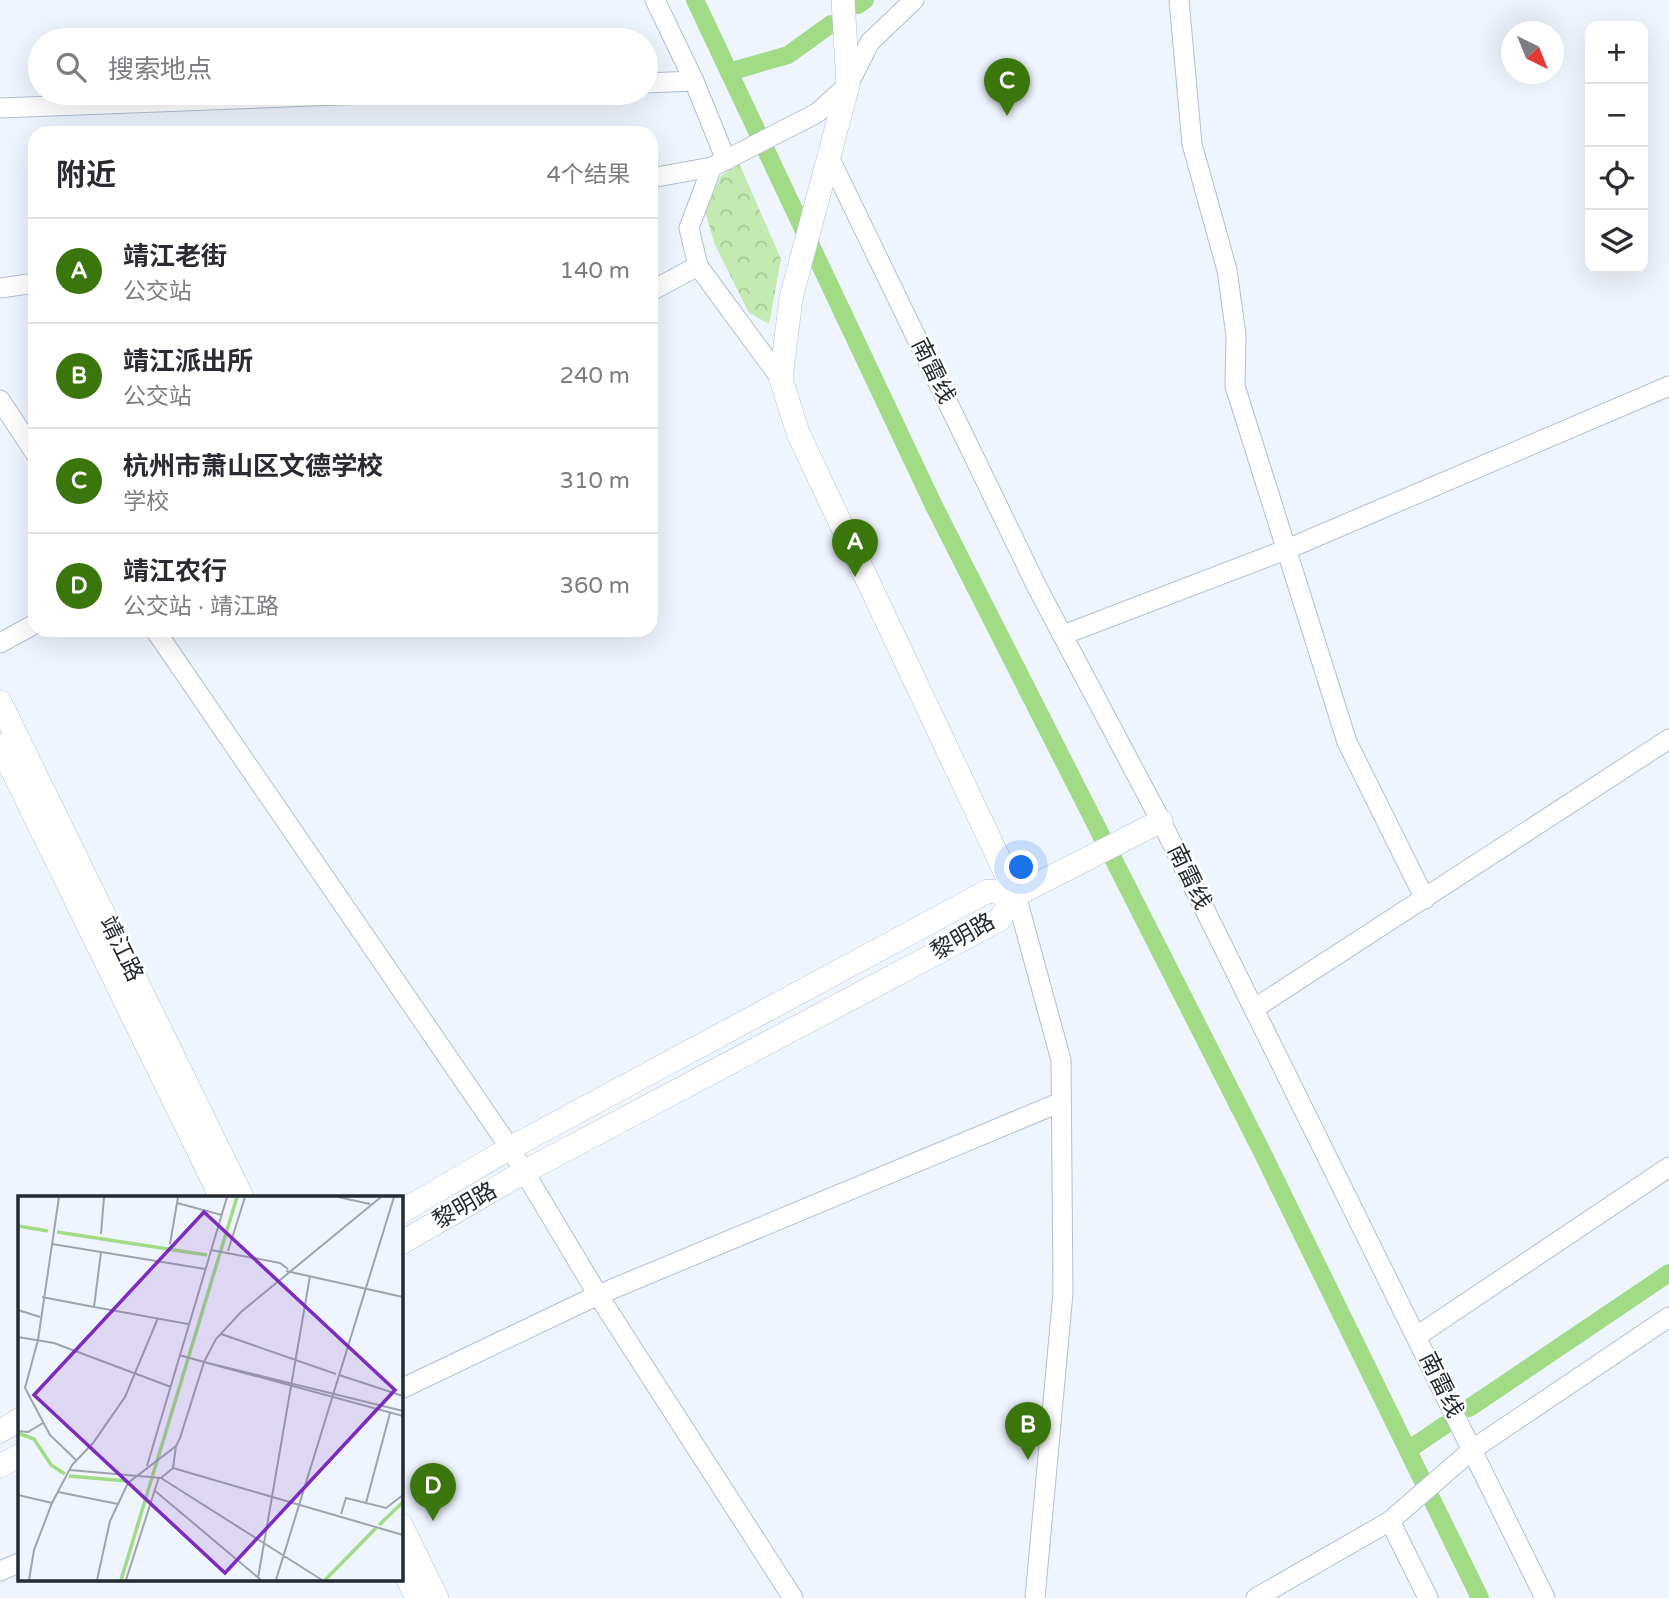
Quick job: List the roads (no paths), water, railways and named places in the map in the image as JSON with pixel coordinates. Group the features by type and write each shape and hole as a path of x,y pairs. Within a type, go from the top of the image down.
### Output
{"main road":[{"path":"843,0 848,85 794,288 781,379 798,433 1016,895 1161,821"},
{"name":"靖江路","path":"0,702 242,1196"},
{"name":"靖江路","path":"0,745 221,1196"},
{"name":"黎明路","path":"402,1211 510,1148 988,891 1016,895 999,920 524,1171 402,1242"},
{"path":"0,1431 18,1421"},
{"path":"0,1466 18,1456"},
{"path":"402,1526 437,1598"},
{"path":"402,1567 417,1598"}],"street":[{"path":"654,0 694,81 724,160 689,228 698,266 781,379"},
{"path":"658,176 724,160 817,113 848,85 870,42 914,0"},
{"path":"1179,0 1192,144 1227,270 1236,335 1235,386 1347,742 1425,899"},
{"path":"658,82 694,81"},
{"path":"0,108 79,105"},
{"name":"南雷线","path":"829,157 1063,635 1255,1008 1545,1598"},
{"path":"658,287 698,266"},
{"path":"0,288 28,284"},
{"path":"1063,635 1285,550 1669,386"},
{"path":"0,400 28,442"},
{"path":"0,643 28,628"},
{"path":"160,637 510,1148 598,1295 793,1598"},
{"path":"1255,1008 1669,739"},
{"path":"1016,895 1061,1060 1063,1293 1035,1598"},
{"path":"402,1389 598,1295 1061,1102"},
{"path":"1417,1336 1669,1167"},
{"path":"1256,1598 1394,1517 1473,1449 1669,1317"},
{"path":"1394,1517 1428,1598"},
{"path":"0,1571 18,1563"}],"waterway":[{"path":"695,0 934,506 1262,1152 1480,1598"},
{"path":"858,5 865,0"},
{"path":"729,72 788,55 831,24"},
{"path":"1469,1408 1669,1273"},
{"path":"1408,1450 1445,1425"}],"place":[{"name":"杭州市萧山区文德学校","path":"1007,116"},
{"name":"靖江老街","path":"855,577"},
{"name":"靖江派出所","path":"1028,1460"},
{"name":"靖江农行","path":"433,1521"}]}
